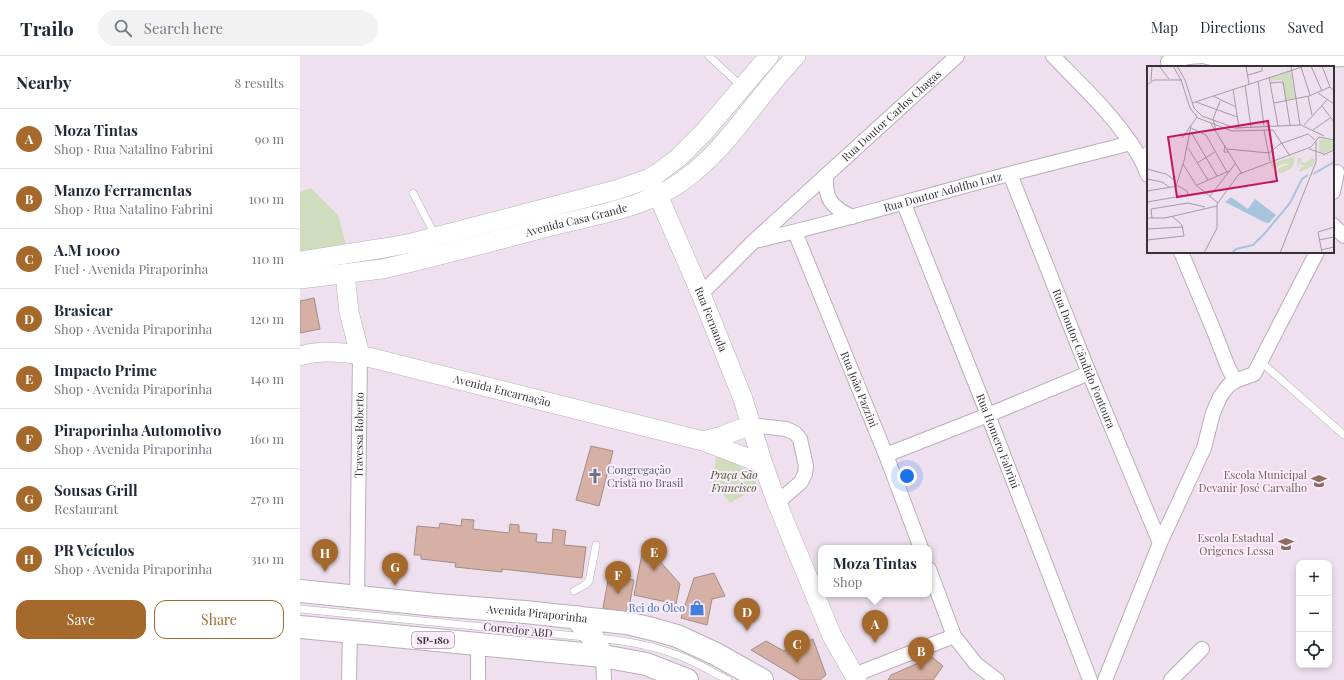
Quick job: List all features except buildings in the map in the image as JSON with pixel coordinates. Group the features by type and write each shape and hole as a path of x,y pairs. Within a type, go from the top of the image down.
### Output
{"main road":[{"name":"Avenida Piraporinha","path":"300,591 627,623 677,636 716,654 762,680"},
{"path":"576,617 593,638 604,656"},
{"name":"SP-180","path":"300,627 604,656 646,664 687,680"}],"street":[{"name":"Avenida Casa Grande","path":"300,279 382,269 439,246 648,179 658,174 678,158 699,138 769,56"},
{"name":"Avenida Casa Grande","path":"300,261 384,248 439,246 622,208 658,195 676,186 711,157 796,56"},
{"name":"Rua Doutor Carlos Chagas","path":"701,294 754,241 957,56"},
{"path":"1053,56 1109,115 1131,143 1144,153 1147,170"},
{"path":"1168,62 1189,57 1203,56 1231,65 1344,59"},
{"name":"Rua Doutor Adolfho Lutz","path":"754,241 904,204 957,188 1131,143"},
{"path":"1334,188 1338,171"},
{"name":"Rua Doutor Cândido Fontoura","path":"1010,174 1089,373 1160,543"},
{"path":"826,175 827,196 833,205 841,212 852,216"},
{"name":"Rua Fernanda","path":"648,179 658,195 701,294 742,399 763,464"},
{"name":"Rua Homero Fabrini","path":"904,204 988,415 1090,680"},
{"path":"1334,226 1344,236"},
{"name":"Rua João Pazzini","path":"795,232 886,455 920,545"},
{"path":"1181,253 1235,381"},
{"path":"1105,680 1160,543 1204,448 1213,413 1220,398 1228,386 1235,381 1254,374 1316,253"},
{"name":"Travessa Roberto","path":"345,274 349,312 360,355 357,597"},
{"name":"Avenida Encarnação","path":"300,356 323,352 360,355 703,441 763,464"},
{"path":"886,455 1089,373"},
{"name":"Avenida Encarnação","path":"703,441 722,436 751,425 786,429 795,433 800,439 806,466 805,474 801,482 778,504"},
{"path":"763,464 832,636 851,678 954,636"},
{"path":"932,578 954,636 976,664 997,680"},
{"path":"349,680 350,631"},
{"path":"478,644 478,680"},
{"path":"1171,680 1202,649"},
{"path":"604,656 604,680"}],"lane":[{"path":"709,56 742,87"},
{"path":"413,193 439,246"},
{"path":"1260,361 1344,435"},
{"path":"574,591 590,582 596,545"},
{"name":"Corredor ABD","path":"300,609 642,644 686,658 728,680"}],"green space":[{"path":"311,188 338,215 346,245 300,252 300,192"},
{"name":"Praça São Francisco","path":"716,457 724,458 751,472 758,487 730,503 713,482"}],"place":[{"name":"Congregação Cristã no Brasil","path":"595,476"},
{"name":"Escola Municipal Devanir José Carvalho","path":"1319,481"},
{"name":"Escola Estadual Origenes Lessa","path":"1286,544"},
{"name":"Impacto Prime","path":"654,571"},
{"name":"PR Veículos","path":"325,572"},
{"name":"Sousas Grill","path":"395,586"},
{"name":"Piraporinha Automotivo","path":"618,594"},
{"name":"Rei do Óleo","path":"697,608"},
{"name":"Brasicar","path":"747,631"},
{"name":"Moza Tintas","path":"875,643"},
{"name":"A.M 1000","path":"797,663"},
{"name":"Manzo Ferramentas","path":"921,670"}]}
